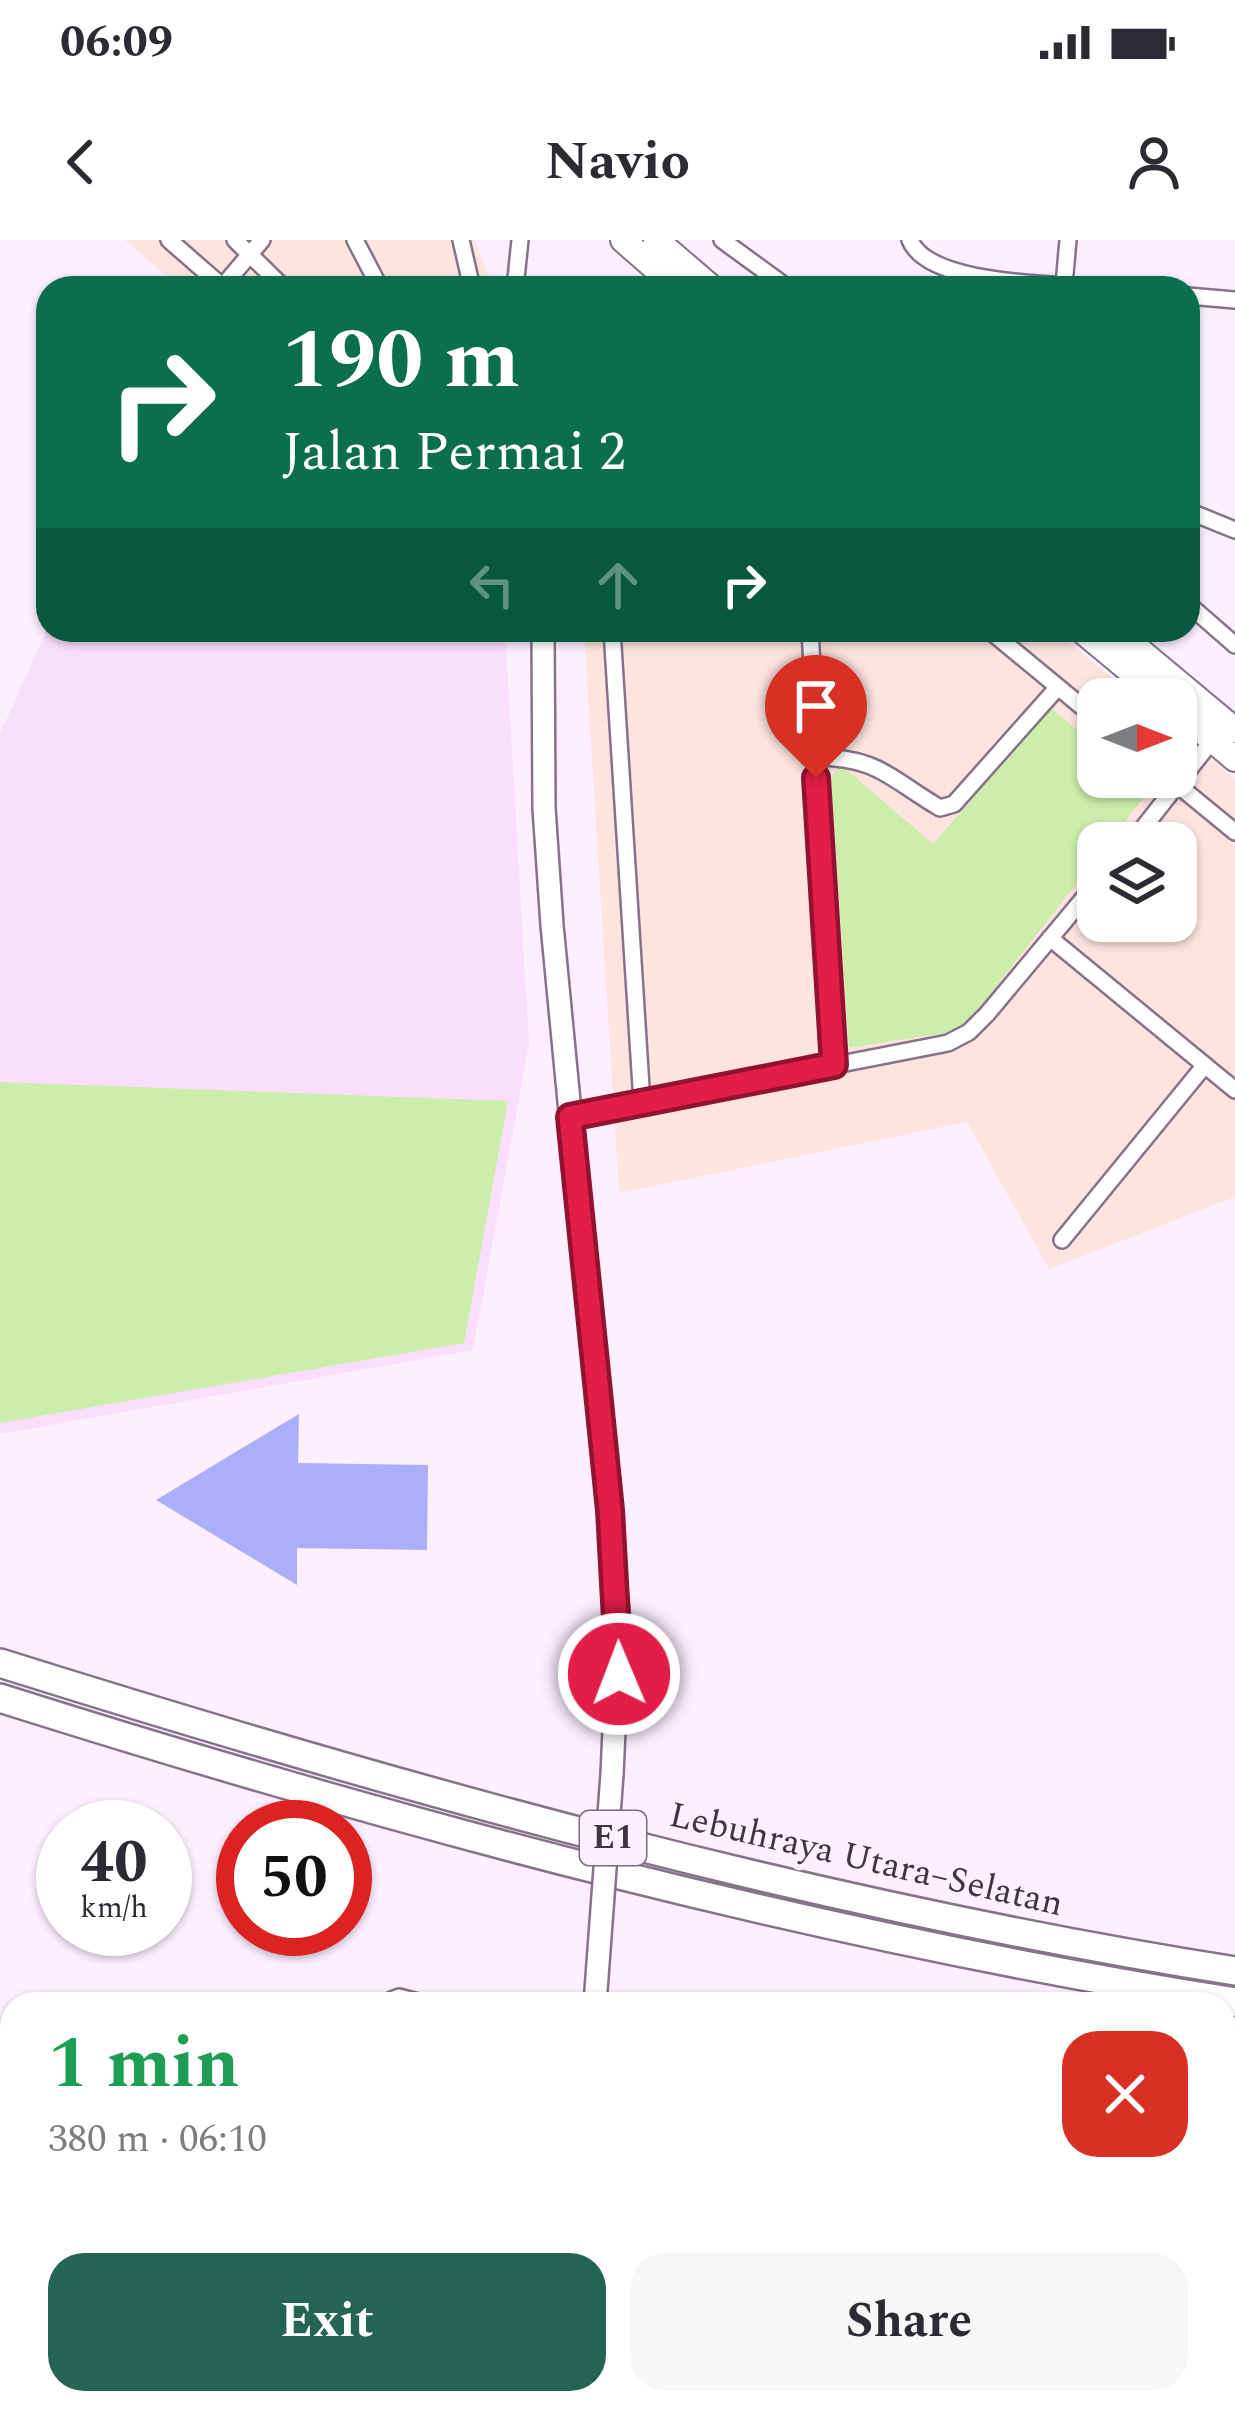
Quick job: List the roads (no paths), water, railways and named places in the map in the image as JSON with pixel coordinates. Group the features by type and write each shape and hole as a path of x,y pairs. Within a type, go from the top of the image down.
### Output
{"highway":[{"name":"Lebuhraya Utara–Selatan","path":"0,1664 148,1710 664,1852 906,1910 1235,1971"},
{"name":"Lebuhraya Utara–Selatan","path":"0,1698 552,1858 846,1930 1181,1992"}],"main road":[{"path":"656,240 698,276"},
{"path":"627,243 639,276"},
{"path":"627,243 664,276"},
{"path":"543,642 544,808 619,1621 596,1992"},
{"path":"1095,642 1139,678"},
{"path":"1128,642 1225,731 1235,759"},
{"path":"1197,719 1225,731"}],"street":[{"path":"170,240 211,276"},
{"path":"235,240 257,247 276,276"},
{"path":"355,240 374,276"},
{"path":"461,240 469,276"},
{"path":"516,276 520,240"},
{"path":"722,240 772,276"},
{"path":"910,240 926,262 950,271 991,276"},
{"path":"1065,276 1068,240"},
{"path":"233,276 257,247"},
{"path":"1200,297 1235,300"},
{"path":"1200,516 1235,530"},
{"path":"1200,615 1228,640"},
{"path":"613,642 642,1103"},
{"path":"810,642 834,1065"},
{"path":"1003,642 1077,703"},
{"path":"814,757 854,757 883,767 940,808 955,804 1058,687"},
{"path":"1197,758 1225,731"},
{"path":"1194,798 1235,832"},
{"path":"570,1117 948,1043 970,1032 1077,906"},
{"path":"1050,938 1235,1090"},
{"path":"1062,1240 1205,1065"}]}
